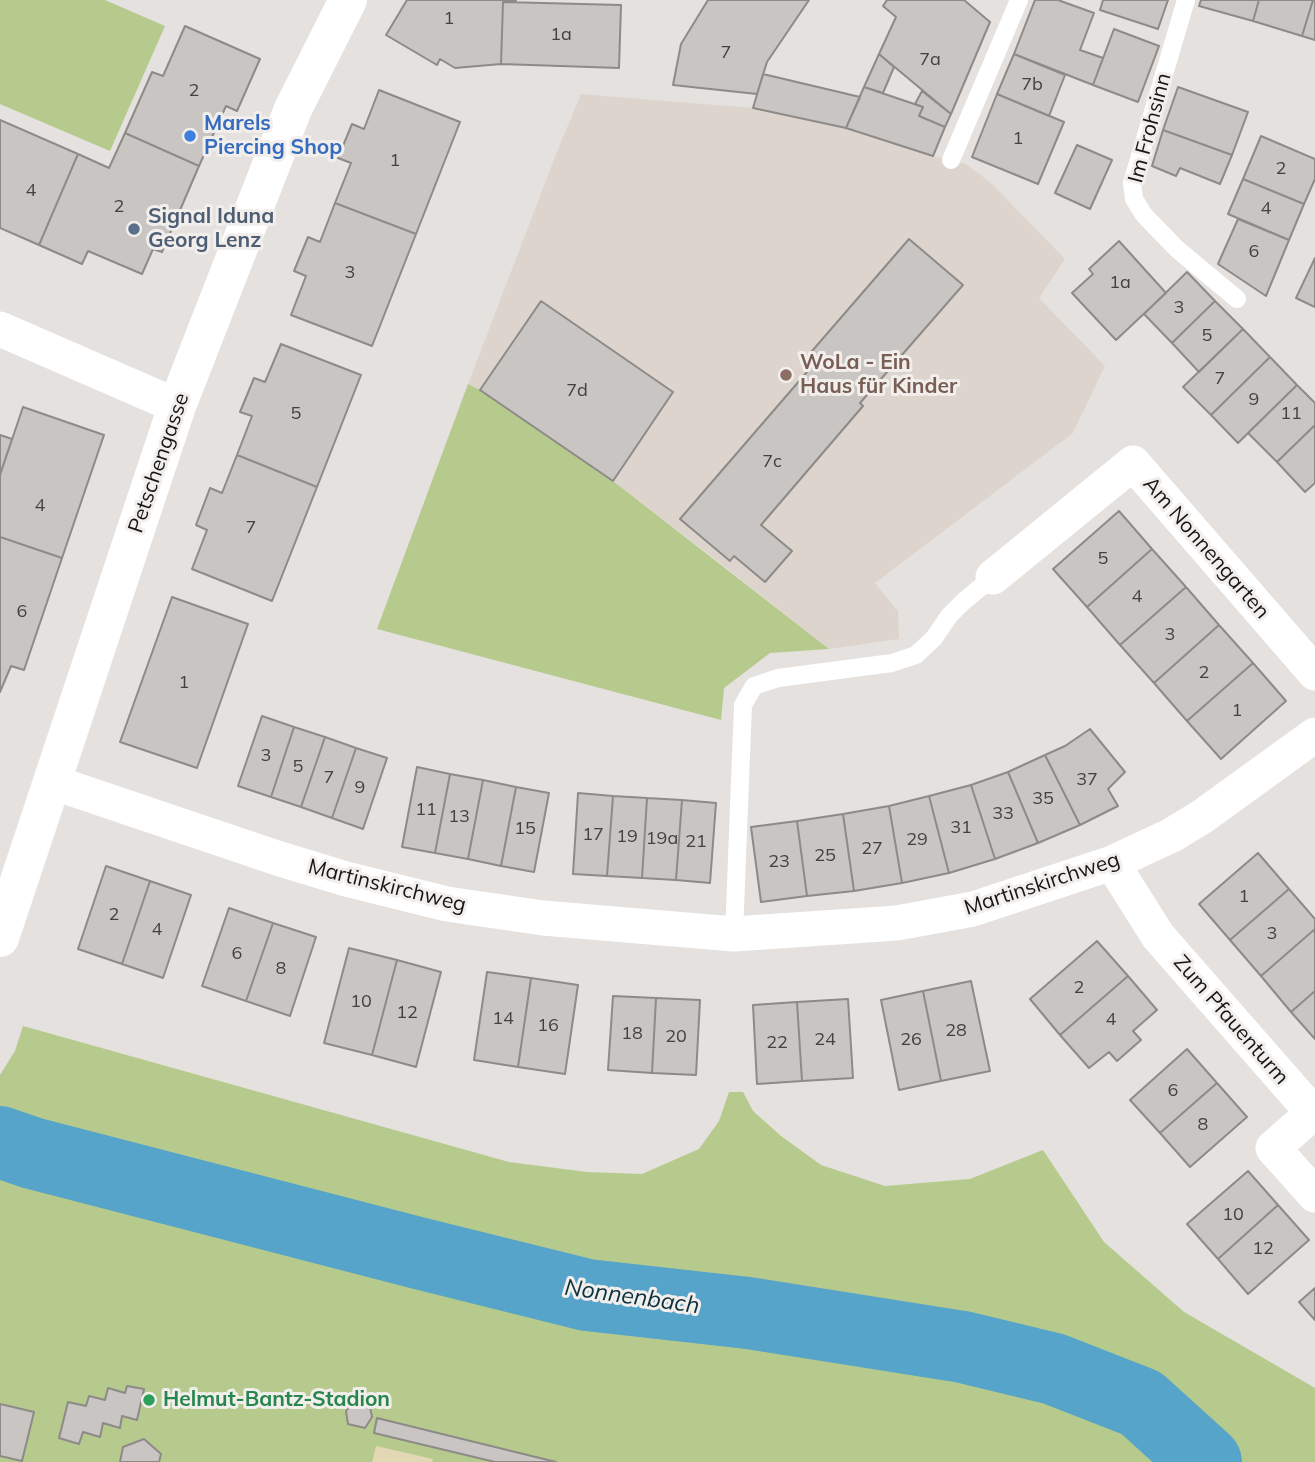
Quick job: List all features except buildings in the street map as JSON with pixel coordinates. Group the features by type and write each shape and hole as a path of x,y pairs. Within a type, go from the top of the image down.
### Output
{"street":[{"name":"Petschengasse","path":"0,938 177,405 293,109 348,0"},
{"path":"0,329 177,405"},
{"name":"Am Nonnengarten","path":"993,577 1133,463 1315,673"},
{"name":"Martinskirchweg","path":"52,782 277,858 447,904 543,918 734,934 897,923 973,909 1112,863 1172,835 1203,816 1315,735"},
{"name":"Zum Pfauenturm","path":"1112,863 1158,936 1313,1113 1273,1147 1315,1195"}],"lane":[{"path":"951,160 1020,0"},
{"name":"Im Frohsinn","path":"1186,0 1132,183 1134,199 1144,215 1177,249 1237,299"},
{"path":"734,934 743,705 754,686 778,678 892,663 916,654 934,638 956,609 993,577"}],"shaded area":[{"name":"WoLa - Ein Haus für Kinder","path":"581,94 753,108 846,128 966,164 991,183 1065,259 1039,298 1105,366 1073,433 875,583 898,611 899,639 829,649 613,481 468,384"}],"green space":[{"path":"0,0 105,0 165,26 110,151 0,104"},
{"path":"468,384 613,481 829,649 770,653 724,688 721,720 377,629"},
{"path":"23,1026 509,1162 587,1172 642,1174 699,1149 719,1121 729,1092 743,1092 753,1111 781,1136 821,1165 885,1186 970,1179 1043,1150 1104,1242 1184,1312 1315,1388 1315,1462 0,1462 0,1075 15,1051"}],"sand":[{"path":"376,1446 433,1459 432,1462 372,1462"}],"waterway":[{"name":"Nonnenbach","path":"0,1142 32,1153 587,1295 748,1313 963,1347 1054,1369 1141,1403 1206,1462"}],"place":[{"name":"Marels Piercing Shop","path":"190,136"},
{"name":"Signal Iduna Georg Lenz","path":"134,229"},
{"name":"WoLa - Ein Haus für Kinder","path":"786,375"},
{"name":"Helmut-Bantz-Stadion","path":"149,1400"}]}
